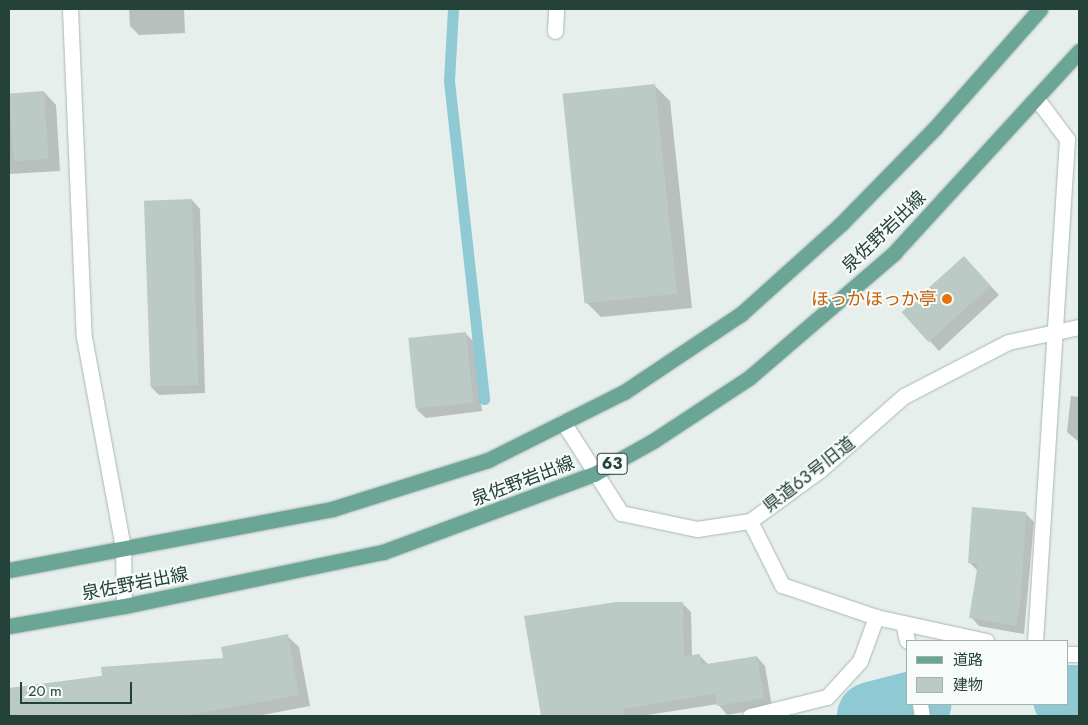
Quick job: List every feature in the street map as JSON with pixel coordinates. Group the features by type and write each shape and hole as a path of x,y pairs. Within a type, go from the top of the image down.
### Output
{"main road":[{"name":"泉佐野岩出線","path":"9,570 332,509 488,460 624,392 741,314 842,223 934,129 1040,9"},
{"name":"泉佐野岩出線","path":"9,626 124,606 384,552 594,474 654,441 750,377 894,253 1079,51"}],"street":[{"path":"70,9 84,337 123,548 124,606"},
{"path":"555,31 556,9"},
{"path":"1035,640 1067,140 1037,99"},
{"name":"県道63号旧道","path":"563,422 594,474 622,513 697,529 750,521 820,470 904,396 1008,342 1079,327"},
{"path":"750,521 782,585 876,617 981,640"},
{"path":"750,716 827,697 860,661 876,617"},
{"path":"903,623 907,640"}],"building":[{"path":"655,84 677,294 585,304 563,94"},
{"path":"44,91 49,159 14,161 9,93"},
{"path":"192,199 198,385 151,387 144,201"},
{"name":"ほっかほっか亭","path":"964,256 991,286 928,342 902,312"},
{"path":"466,332 473,403 416,409 408,338"},
{"path":"972,507 1026,512 1021,597 1016,626 969,618 978,563 968,563"},
{"path":"616,602 683,602 684,656 700,654 701,665 757,656 764,698 717,706 715,694 623,709 624,716 541,716 524,616"},
{"path":"288,634 299,695 183,716 9,716 9,688 102,676 101,667 223,658 221,647"}],"waterway":[{"path":"453,9 449,81 484,399"},
{"path":"1068,699 1079,699"},
{"path":"871,716 913,705"}],"place":[{"name":"ほっかほっか亭","path":"947,299"}]}
